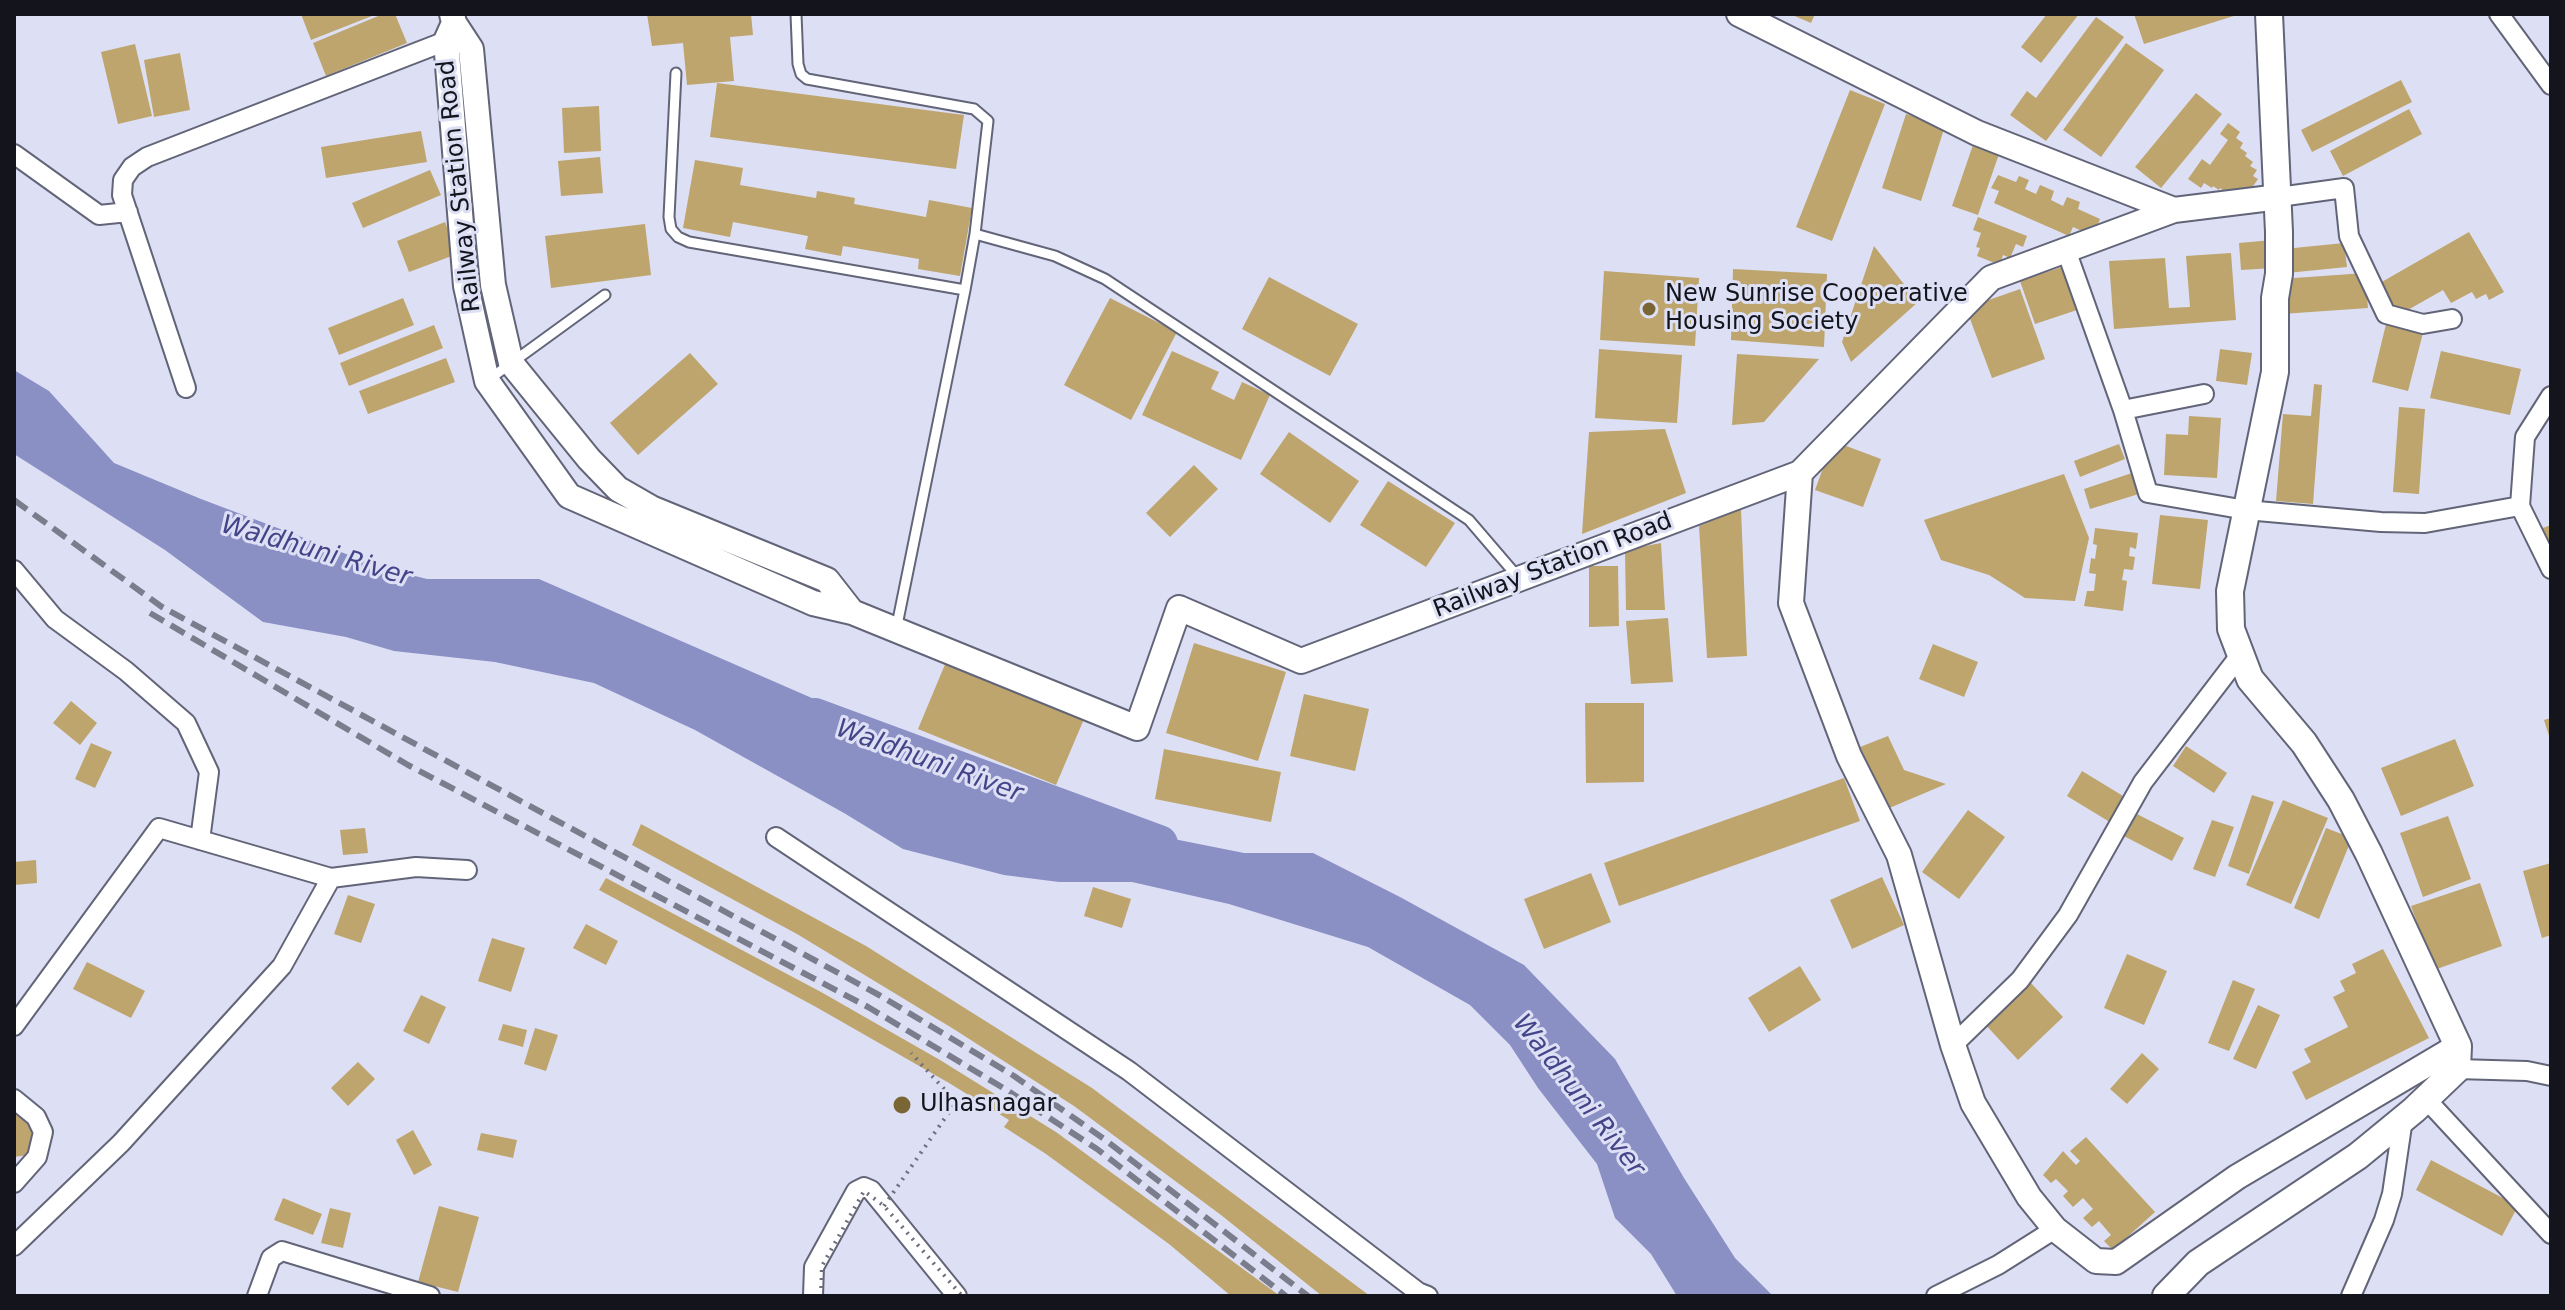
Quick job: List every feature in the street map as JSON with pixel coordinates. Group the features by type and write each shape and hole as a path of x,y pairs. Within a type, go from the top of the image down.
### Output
{"main road":[{"path":"2166,1296 2198,1263 2358,1156 2426,1099 2457,1058 2369,854 2341,800 2304,743 2250,679 2231,629 2230,591 2275,372 2279,197 2269,14"}],"street":[{"path":"1739,14 1977,133 2174,210"},
{"path":"2499,14 2551,85"},
{"path":"186,388 122,195 123,180 132,167 147,157 454,29"},
{"name":"Railway Station Road","path":"454,29 466,286 487,381 569,496 813,603 852,612 1137,728 1179,608 1301,661 1800,473 1991,278 2174,210 2279,197"},
{"name":"Railway Station Road","path":"454,29 471,49 493,285 511,363 589,459 618,489 651,508 827,580 852,612"},
{"path":"14,154 99,215 128,212"},
{"path":"2279,197 2344,188 2349,236 2386,314 2423,324 2452,319"},
{"path":"2066,250 2123,410 2148,493 2246,510 2381,522 2425,523 2520,506"},
{"path":"2123,410 2204,394"},
{"path":"2551,396 2546,416 2525,437 2520,506 2551,569"},
{"path":"1800,473 1791,603 1849,756 1899,855 1953,1045 1973,1103 2029,1197 2055,1229 2096,1261 2116,1262 2237,1177 2457,1058 2551,1076"},
{"path":"14,570 55,619 126,671 186,723 209,772 200,840"},
{"path":"1953,1045 2020,980 2068,915 2143,782 2241,654"},
{"path":"14,1026 159,828 331,878 416,867 467,870"},
{"path":"776,837 1129,1071 1418,1292 1428,1296"},
{"path":"14,1246 121,1143 282,966 331,878"},
{"path":"14,1099 36,1117 43,1132 37,1157 14,1183"},
{"path":"2426,1099 2551,1234"},
{"path":"2351,1296 2392,1194 2403,1119"},
{"path":"813,1296 814,1267 856,1191 864,1187 871,1190 960,1296"},
{"path":"1936,1296 1998,1265 2055,1229"},
{"path":"257,1296 271,1258 282,1251 430,1296"}],"lane":[{"path":"796,14 798,64 807,79 974,109 988,121 965,290 896,630"},
{"path":"676,73 669,217 671,229 678,237 689,242 965,290"},
{"path":"975,234 1055,256 1105,279 1469,520 1520,579"},
{"path":"487,381 605,295"}],"path":[{"path":"884,1206 956,1102 911,1053"},
{"path":"821,1296 822,1266 864,1191 884,1206 960,1296"}],"water":[{"path":"14,370 49,391 114,463 383,568 427,579 539,579 837,709 866,738 903,759 950,777 1008,806 1244,853 1313,853 1400,897 1524,965 1615,1059 1735,1258 1773,1296 1677,1296 1651,1254 1615,1218 1597,1164 1538,1088 1510,1045 1470,1005 1368,947 1229,904 1132,882 1059,882 1004,875 903,849 695,730 594,683 495,662 394,651 346,637 263,622 165,550 14,454"}],"building":[{"path":"301,14 377,14 311,40"},
{"path":"383,14 395,14 407,43 326,76 313,43"},
{"path":"647,14 751,14 753,35 730,37 734,81 687,85 683,43 652,46"},
{"path":"1790,14 1815,14 1811,23"},
{"path":"2047,14 2079,14 2041,63 2021,47"},
{"path":"2134,14 2237,14 2237,15 2144,44"},
{"path":"2096,17 2124,37 2046,141 2010,115 2027,91 2036,98"},
{"path":"2126,43 2164,70 2101,157 2063,130"},
{"path":"135,44 152,116 118,124 101,52"},
{"path":"180,53 190,110 154,117 144,60"},
{"path":"2401,80 2412,102 2312,152 2301,130"},
{"path":"717,83 964,115 956,169 710,137"},
{"path":"1850,90 1885,104 1832,241 1796,227"},
{"path":"2196,93 2222,114 2161,188 2135,167"},
{"path":"599,106 601,151 564,153 562,108"},
{"path":"2409,109 2422,134 2343,176 2330,151"},
{"path":"1906,114 1945,126 1921,201 1882,188"},
{"path":"2228,123 2240,132 2236,138 2243,143 2240,148 2253,162 2250,166 2257,170 2253,176 2258,179 2249,192 2244,188 2239,195 2232,190 2229,195 2220,188 2204,183 2201,188 2188,179 2202,159 2210,165 2228,140 2220,134"},
{"path":"421,131 427,162 326,178 321,147"},
{"path":"1974,142 2000,151 1978,215 1952,206"},
{"path":"600,157 603,193 561,196 558,161"},
{"path":"695,160 743,168 740,185 816,198 817,191 855,198 854,204 926,217 929,200 972,208 960,276 918,269 919,259 843,246 841,256 805,249 808,236 733,222 730,237 683,228"},
{"path":"430,170 441,195 363,228 352,203"},
{"path":"1998,175 2016,182 2019,176 2029,180 2025,189 2036,194 2040,185 2054,191 2051,200 2063,206 2067,197 2080,202 2078,209 2100,219 2093,236 2073,227 2069,236 1994,203 1999,191 1991,188"},
{"path":"1978,217 2027,236 2023,247 2016,244 2010,258 2003,255 2000,265 1977,256 1980,248 1976,247 1981,233 1973,230"},
{"path":"445,222 457,254 409,272 397,241"},
{"path":"645,224 651,275 551,288 545,236"},
{"path":"2469,232 2504,292 2489,300 2486,294 2476,299 2472,292 2451,303 2443,290 2399,315 2380,283"},
{"path":"2272,240 2274,268 2241,270 2239,243"},
{"path":"2344,243 2347,267 2287,273 2284,249"},
{"path":"1874,246 1918,302 1851,362 1842,342"},
{"path":"2231,253 2236,320 2114,329 2109,261 2165,258 2169,308 2190,307 2186,256"},
{"path":"2068,265 2083,308 2035,324 2020,281"},
{"path":"1733,269 1827,274 1824,347 1731,340"},
{"name":"New Sunrise Cooperative Housing Society","path":"1604,271 1699,278 1695,346 1600,340"},
{"path":"2365,273 2368,308 2282,314 2280,279"},
{"path":"1269,277 1358,324 1330,376 1242,329"},
{"path":"2020,289 2045,359 1992,378 1966,308"},
{"path":"403,298 414,325 339,355 328,328"},
{"path":"1110,298 1177,332 1131,420 1064,385"},
{"path":"2386,324 2423,333 2408,391 2372,382"},
{"path":"434,325 443,348 349,386 340,363"},
{"path":"1599,349 1682,355 1677,423 1595,418"},
{"path":"2220,349 2252,353 2247,385 2216,381"},
{"path":"1172,351 1219,372 1211,389 1234,400 1242,382 1270,395 1241,460 1142,415"},
{"path":"2441,351 2521,369 2510,415 2430,398"},
{"path":"690,353 718,384 638,455 610,423"},
{"path":"1737,354 1819,359 1764,422 1732,425"},
{"path":"446,358 455,382 368,414 359,391"},
{"path":"2314,384 2322,385 2313,504 2276,501 2283,414 2311,416"},
{"path":"2399,407 2425,409 2419,494 2393,492"},
{"path":"2189,416 2221,418 2217,478 2164,475 2166,434 2188,435"},
{"path":"1665,429 1686,493 1582,534 1589,432"},
{"path":"1289,432 1359,481 1330,523 1260,474"},
{"path":"1833,441 1881,459 1863,507 1815,490"},
{"path":"2119,444 2125,459 2080,477 2074,461"},
{"path":"1194,465 1218,489 1170,537 1146,513"},
{"path":"2135,472 2142,493 2090,509 2084,489"},
{"path":"2064,474 2089,538 2075,601 2025,598 1989,575 1941,560 1924,520"},
{"path":"1388,481 1455,523 1426,567 1360,525"},
{"path":"1741,509 1747,656 1707,658 1699,526"},
{"path":"2160,515 2208,520 2200,589 2152,584"},
{"path":"2551,525 2551,558 2540,529"},
{"path":"2095,528 2138,533 2136,549 2130,547 2129,556 2135,557 2133,570 2124,569 2122,580 2127,581 2123,611 2084,606 2087,591 2094,591 2096,574 2089,573 2097,545 2093,544"},
{"path":"1661,543 1665,610 1626,610 1625,550"},
{"path":"1589,566 1618,566 1619,626 1589,627"},
{"path":"1668,618 1673,682 1631,684 1626,621"},
{"path":"1194,643 1286,672 1258,761 1166,733"},
{"path":"1933,644 1978,662 1964,697 1919,679"},
{"path":"946,662 1084,719 1056,785 918,729"},
{"path":"1304,694 1369,709 1355,771 1290,756"},
{"path":"71,701 97,723 80,745 53,723"},
{"path":"1585,703 1644,703 1644,782 1586,783"},
{"path":"2551,718 2551,739 2550,739 2544,720"},
{"path":"1888,736 1904,770 1946,784 1887,809 1860,747"},
{"path":"2455,739 2474,786 2401,816 2381,768"},
{"path":"91,743 112,752 95,788 75,779"},
{"path":"2186,746 2227,773 2214,793 2173,766"},
{"path":"1164,749 1281,772 1271,822 1155,799"},
{"path":"2082,771 2128,799 2113,824 2067,796"},
{"path":"1844,778 1860,821 1619,906 1604,863"},
{"path":"2252,795 2274,802 2249,874 2228,866"},
{"path":"2283,800 2328,818 2291,904 2246,885"},
{"path":"1968,810 2005,837 1959,899 1922,872"},
{"path":"2131,811 2184,838 2172,861 2120,834"},
{"path":"2448,816 2471,879 2423,897 2400,833"},
{"path":"2212,820 2234,827 2215,877 2193,869"},
{"path":"641,824 866,946 1092,1088 1370,1296 1322,1296 1221,1215 1074,1106 797,934 632,845"},
{"path":"365,828 368,853 343,855 340,830"},
{"path":"2326,828 2352,838 2319,919 2294,908"},
{"path":"36,860 37,883 14,885 14,862"},
{"path":"2551,863 2551,935 2542,938 2523,871"},
{"path":"1591,873 1611,922 1544,949 1524,899"},
{"path":"1882,877 1904,925 1852,949 1830,900"},
{"path":"606,878 821,992 940,1060 1056,1132 1280,1296 1231,1296 1169,1244 1004,1127 1009,1120 816,1007 599,890"},
{"path":"2480,883 2502,946 2434,970 2411,906"},
{"path":"1093,887 1131,899 1122,928 1084,916"},
{"path":"348,895 375,904 361,943 334,934"},
{"path":"586,924 618,941 606,965 573,948"},
{"path":"492,938 525,948 511,992 478,981"},
{"path":"2383,949 2429,1038 2306,1100 2292,1072 2311,1062 2304,1049 2348,1027 2333,997 2345,991 2340,981 2356,973 2352,964"},
{"path":"2127,954 2167,971 2144,1025 2104,1008"},
{"path":"87,962 145,991 131,1018 73,989"},
{"path":"1800,966 1821,1000 1769,1032 1748,998"},
{"path":"2233,980 2255,989 2229,1051 2208,1043"},
{"path":"2029,981 2063,1017 2018,1060 1984,1023"},
{"path":"421,995 446,1007 429,1044 403,1031"},
{"path":"2258,1005 2280,1015 2256,1069 2233,1059"},
{"path":"503,1024 527,1030 523,1047 498,1040"},
{"path":"535,1028 558,1035 546,1071 524,1064"},
{"path":"2142,1053 2159,1069 2127,1104 2110,1089"},
{"path":"358,1062 375,1079 348,1106 331,1088"},
{"path":"28,1110 34,1154 14,1157 14,1112"},
{"path":"413,1130 432,1165 414,1175 396,1140"},
{"path":"481,1133 517,1140 513,1158 477,1150"},
{"path":"2086,1137 2155,1212 2113,1250 2104,1241 2111,1235 2099,1221 2092,1227 2083,1218 2093,1209 2083,1198 2073,1207 2063,1196 2068,1191 2056,1179 2051,1183 2043,1175 2063,1151 2076,1165 2080,1161 2070,1151"},
{"path":"2431,1160 2518,1206 2502,1236 2416,1190"},
{"path":"283,1198 322,1214 313,1235 274,1220"},
{"path":"439,1206 479,1217 458,1292 418,1282"},
{"path":"330,1208 351,1213 343,1248 321,1243"}],"waterway":[{"name":"Waldhuni River","path":"815,717 1159,844"}],"railway":[{"path":"14,500 162,607 879,995 1014,1076 1104,1139 1308,1296"},
{"path":"150,613 408,765 868,1007 1005,1089 1097,1149 1286,1296"}],"place":[{"name":"New Sunrise Cooperative Housing Society","path":"1649,309"},
{"name":"Ulhasnagar","path":"902,1105"}]}
